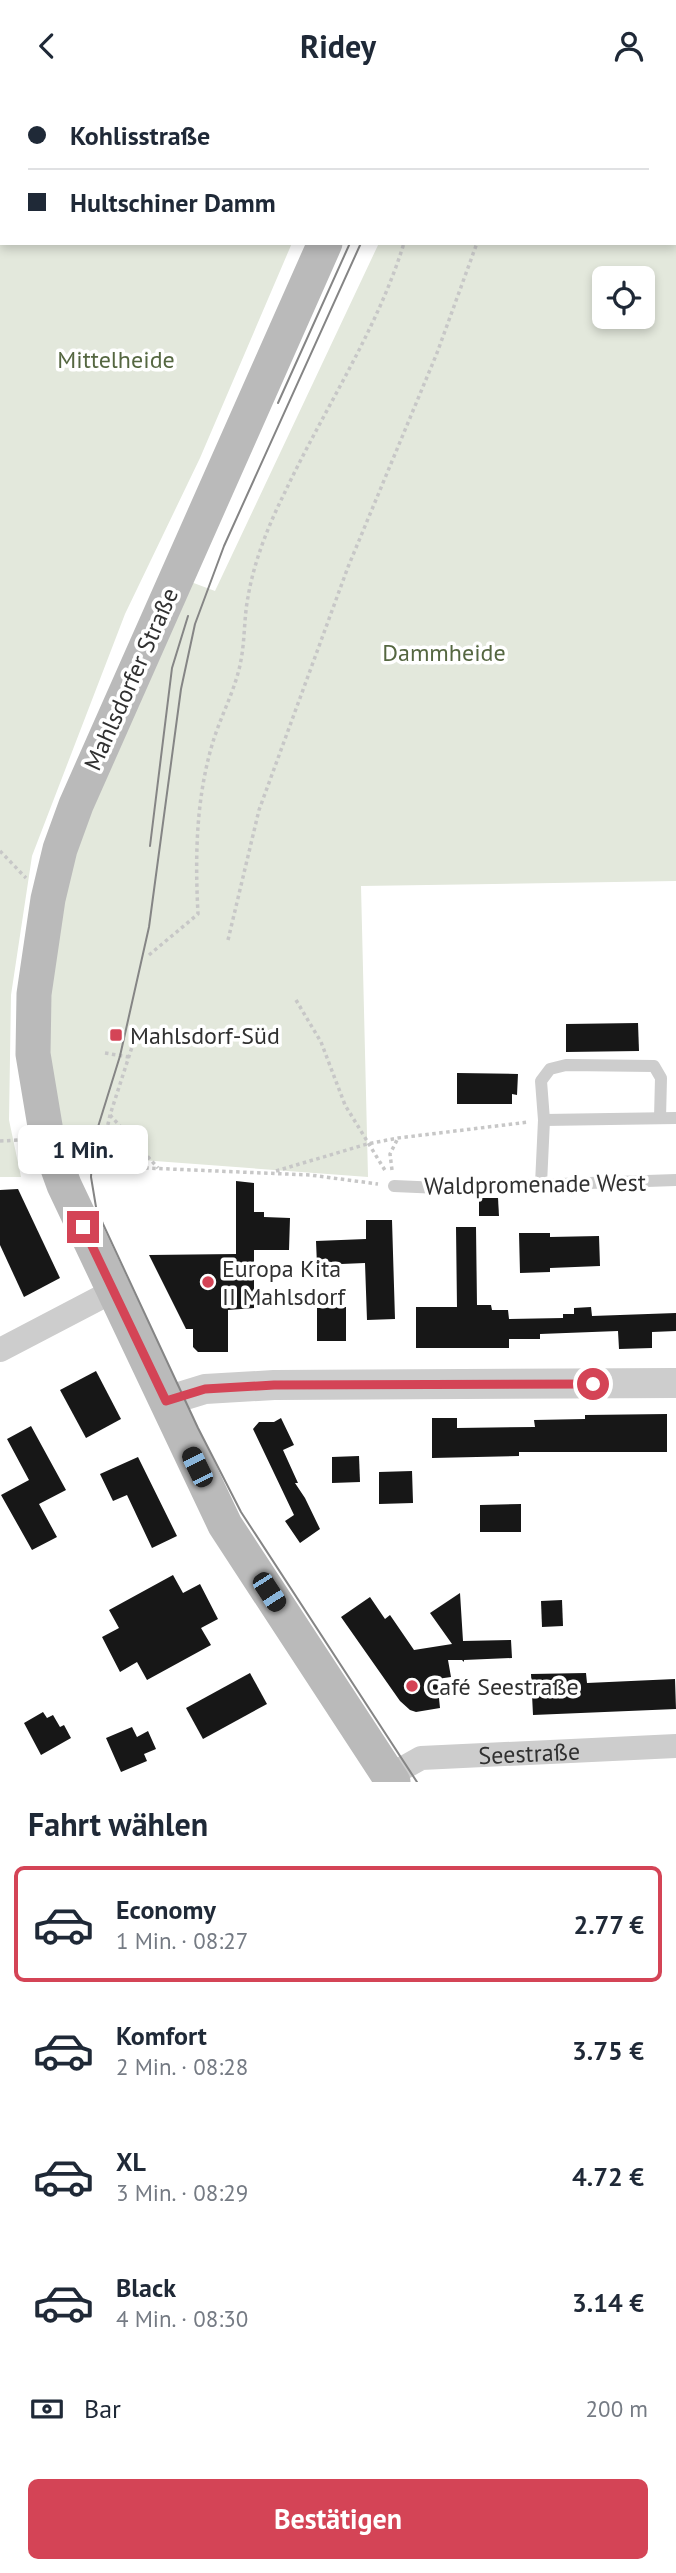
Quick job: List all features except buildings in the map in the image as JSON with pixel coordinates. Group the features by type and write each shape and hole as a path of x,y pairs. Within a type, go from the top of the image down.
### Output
{"main road":[{"name":"Mahlsdorfer Straße","path":"324,245 93,763 60,849 41,935 34,994 33,1053 47,1138 64,1185 225,1525 391,1779"}],"street":[{"path":"0,1350 113,1291"},
{"path":"166,1401 205,1389 274,1385 676,1383"},
{"name":"Seestraße","path":"391,1779 422,1758 676,1746"}],"lane":[{"path":"541,1184 544,1120 541,1081 550,1069 566,1065 654,1066 661,1078 660,1118"},
{"path":"544,1120 676,1118"},
{"name":"Waldpromenade West","path":"394,1186 440,1188 676,1180"}],"path":[{"path":"149,955 198,914 196,864 203,783 212,744 241,661 248,596 257,559 284,493 345,378 394,275 403,245"},
{"path":"228,940 259,810 348,568 438,352 476,245"},
{"path":"296,1000 321,1042 345,1105 394,1186"},
{"path":"99,1166 110,1115 132,1047"},
{"path":"105,1053 129,1057"},
{"path":"110,1115 158,1168"},
{"path":"271,1173 367,1144 544,1120"},
{"path":"47,1138 90,1165 310,1175 394,1186"},
{"path":"394,1186 390,1154 398,1138"}],"green space":[{"name":"Mittelheide","path":"0,245 291,245 200,458 125,614 32,856 11,995 9,1120 21,1177 0,1177"},
{"name":"Dammheide","path":"378,245 676,245 676,881 361,886 368,1177 74,1155 52,1101 44,993 63,876 191,582 215,591"}],"tram line":[{"path":"278,403 349,245"},
{"path":"360,245 224,546 195,624 181,689 149,927 120,1056 93,1143 91,1177 96,1207 103,1224 198,1428 241,1512 417,1782"},
{"path":"150,846 172,668 188,616"}],"place":[{"name":"Mahlsdorf-Süd","path":"116,1035"},
{"name":"Europa Kita II Mahlsdorf","path":"208,1282"},
{"name":"Café Seestraße","path":"412,1686"}],"route":[{"path":"83,1227 166,1401 205,1389 274,1385 593,1384"}]}
